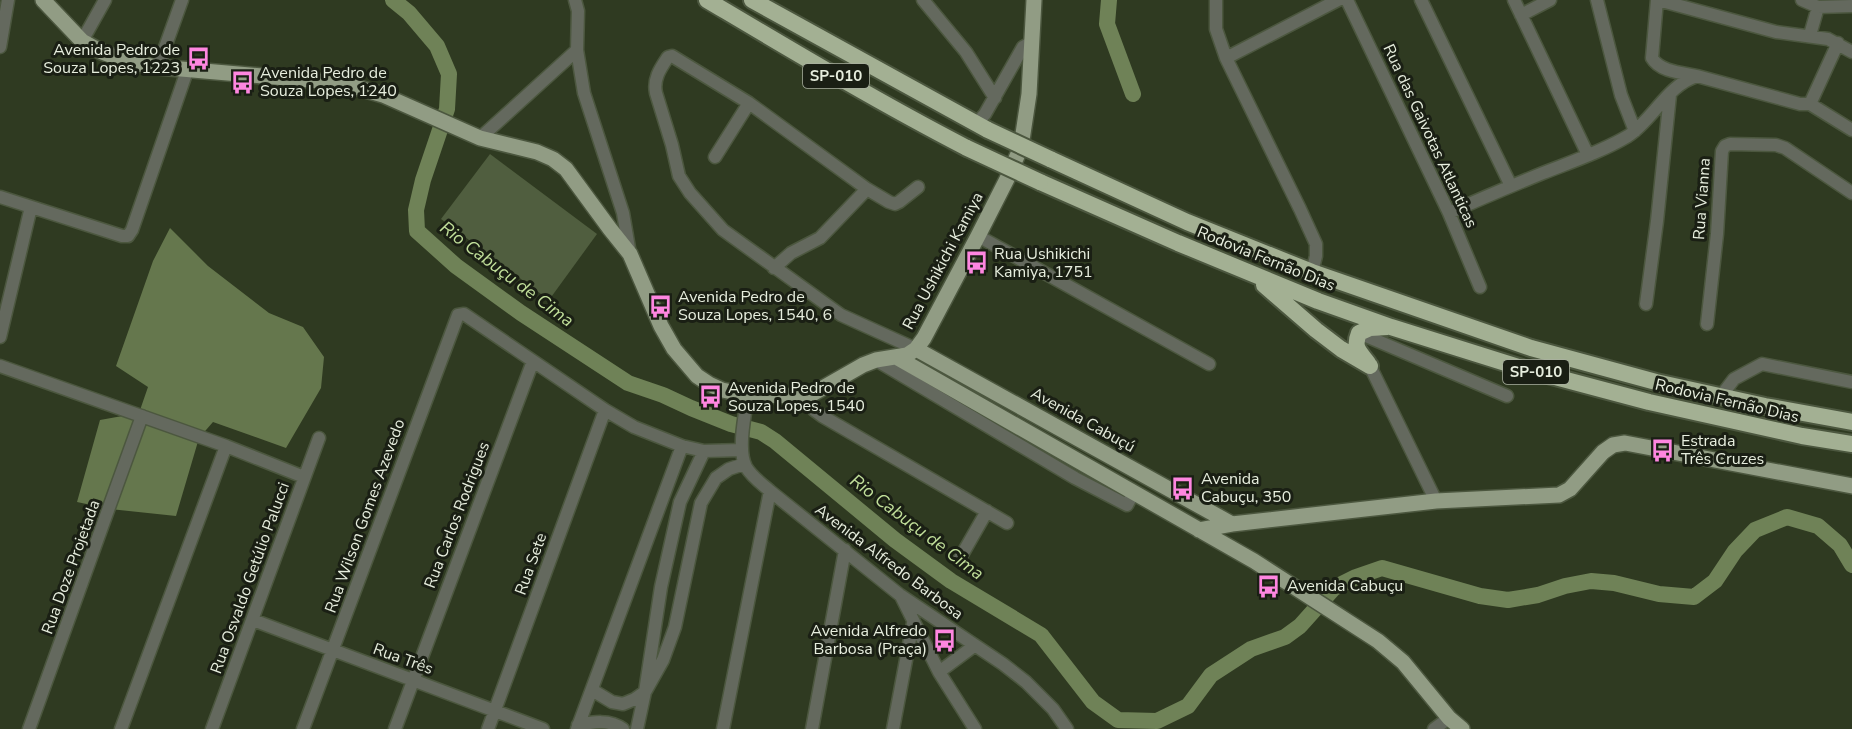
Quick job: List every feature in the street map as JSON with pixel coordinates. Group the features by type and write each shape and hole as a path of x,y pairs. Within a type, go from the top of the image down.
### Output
{"highway":[{"name":"Rodovia Fernão Dias","path":"707,0 925,127 967,148 1178,243 1318,301 1391,327 1525,369 1649,402 1852,444"},
{"name":"Rodovia Fernão Dias","path":"752,0 982,127 1187,222 1312,272 1532,348 1656,382 1852,422"},
{"path":"1248,272 1316,330 1341,349 1370,366"},
{"path":"1370,366 1356,346 1359,333 1370,328 1391,327"},
{"path":"1832,441 1852,450"}],"main road":[{"name":"Rua Ushikichi Kamiya","path":"43,0 82,41 102,52 131,63 352,86 383,95 480,138 537,153 560,164 630,254 667,338 688,367 709,384 722,390 748,395 804,396 876,360 907,355 916,349 924,338 1007,179 1021,147 1029,94 1035,0"},
{"name":"Avenida Cabuçú","path":"916,349 1193,502 1223,522"},
{"path":"896,357 1184,520 1334,612 1392,651 1461,729"},
{"path":"1199,530 1223,522 1436,501 1559,495 1570,489 1603,452 1613,446 1625,444 1852,486"},
{"path":"1184,520 1183,513 1193,502"},
{"path":"1223,522 1254,561"}],"street":[{"path":"0,47 8,0"},
{"path":"82,41 105,0"},
{"path":"158,67 183,0"},
{"path":"575,0 578,11 578,50 584,93 623,213 630,254"},
{"path":"923,0 935,6 995,98"},
{"path":"1216,0 1216,29 1226,58 1312,234 1316,249 1312,272"},
{"path":"1226,58 1338,0"},
{"name":"Rua das Gaivotas Atlanticas","path":"1347,0 1449,213 1480,287"},
{"path":"1421,0 1511,186"},
{"path":"1514,0 1588,155"},
{"path":"1521,15 1550,0"},
{"path":"1597,0 1621,95 1635,131"},
{"path":"1852,52 1828,39 1776,32 1658,0 1652,53 1654,62 1666,69 1800,104 1810,104 1852,130"},
{"path":"1802,0 1818,7 1852,6"},
{"path":"1810,35 1818,7"},
{"path":"982,127 985,114 1023,47 1032,42"},
{"path":"1810,104 1838,43"},
{"path":"480,138 578,50"},
{"path":"916,349 841,315 723,230 690,193 679,176 654,86 656,77 666,59 672,56 749,103 867,189 889,202 895,204 918,187"},
{"path":"0,197 128,236 188,68"},
{"path":"1449,213 1588,155 1635,131 1683,82 1697,76"},
{"path":"1646,304 1670,95"},
{"path":"715,157 749,103"},
{"name":"Rua Vianna","path":"1707,324 1717,234 1722,151 1725,146 1730,144 1776,145 1785,148 1852,193"},
{"path":"774,267 791,253 820,238 867,189"},
{"path":"0,337 31,207"},
{"path":"978,236 1209,364"},
{"name":"Rua Wilson Gomes Azevedo","path":"303,729 458,315 464,314 533,361"},
{"path":"1359,333 1507,396"},
{"path":"876,360 1075,478 1127,506 1134,492"},
{"path":"533,361 634,427 682,446 704,451 742,445"},
{"name":"Rua Carlos Rodrigues","path":"395,729 533,361"},
{"path":"1721,396 1734,380 1762,364 1852,382"},
{"path":"0,366 226,446 304,477"},
{"path":"1370,366 1436,501"},
{"path":"592,690 612,702 623,704 635,699 645,692 663,660 675,627 701,503 716,478 729,469 744,464 742,445 748,395"},
{"path":"804,396 814,410 822,416 1007,523"},
{"name":"Rua Sete","path":"488,729 605,410"},
{"name":"Rua Doze Projetada","path":"29,729 142,416"},
{"name":"Rua Osvaldo Getúlio Palucci","path":"212,729 319,438"},
{"path":"1075,478 1087,443"},
{"path":"121,729 226,446"},
{"path":"578,727 682,446"},
{"path":"637,729 645,692 660,587 680,501 704,451"},
{"name":"Avenida Alfredo Barbosa","path":"744,464 751,474 770,491 900,595 1026,682 1053,709 1067,729"},
{"path":"723,729 770,491"},
{"path":"959,560 987,511"},
{"path":"812,729 845,550"},
{"path":"900,595 939,672 975,729"},
{"name":"Rua Três","path":"253,620 543,729"},
{"path":"893,729 913,623"},
{"path":"939,672 974,646"},
{"path":"1434,729 1449,718"},
{"path":"578,727 596,721 623,729"}],"green space":[{"path":"490,154 597,234 549,300 441,219"},
{"path":"170,228 208,266 269,313 303,327 324,357 321,388 286,448 213,422 199,438 176,516 110,509 77,502 100,420 139,413 148,387 116,366 153,261"}],"waterway":[{"name":"Rio Cabuçu de Cima","path":"393,0 409,13 437,46 449,74 447,109 423,180 416,210 417,231 456,266 521,313 628,383 731,424 761,432 775,441 895,540 951,581 1041,635 1093,702 1118,720 1157,721 1188,706 1211,675 1251,649 1285,637 1300,626 1334,588 1382,568 1480,596 1508,600 1538,595 1565,586 1591,581 1614,583 1659,594 1694,597 1715,581 1735,551 1755,530 1787,517 1818,526 1840,545 1852,565"},
{"path":"1109,0 1107,24 1133,94"}],"place":[{"name":"Avenida Pedro de Souza Lopes, 1223","path":"198,59"},
{"name":"Avenida Pedro de Souza Lopes, 1240","path":"242,82"},
{"name":"Rua Ushikichi Kamiya, 1751","path":"976,263"},
{"name":"Avenida Pedro de Souza Lopes, 1540, 6","path":"660,306"},
{"name":"Avenida Pedro de Souza Lopes, 1540","path":"710,397"},
{"name":"Estrada Três Cruzes","path":"1663,450"},
{"name":"Avenida Cabuçu, 350","path":"1183,488"},
{"name":"Avenida Cabuçu","path":"1269,586"},
{"name":"Avenida Alfredo Barbosa (Praça)","path":"945,640"}]}
